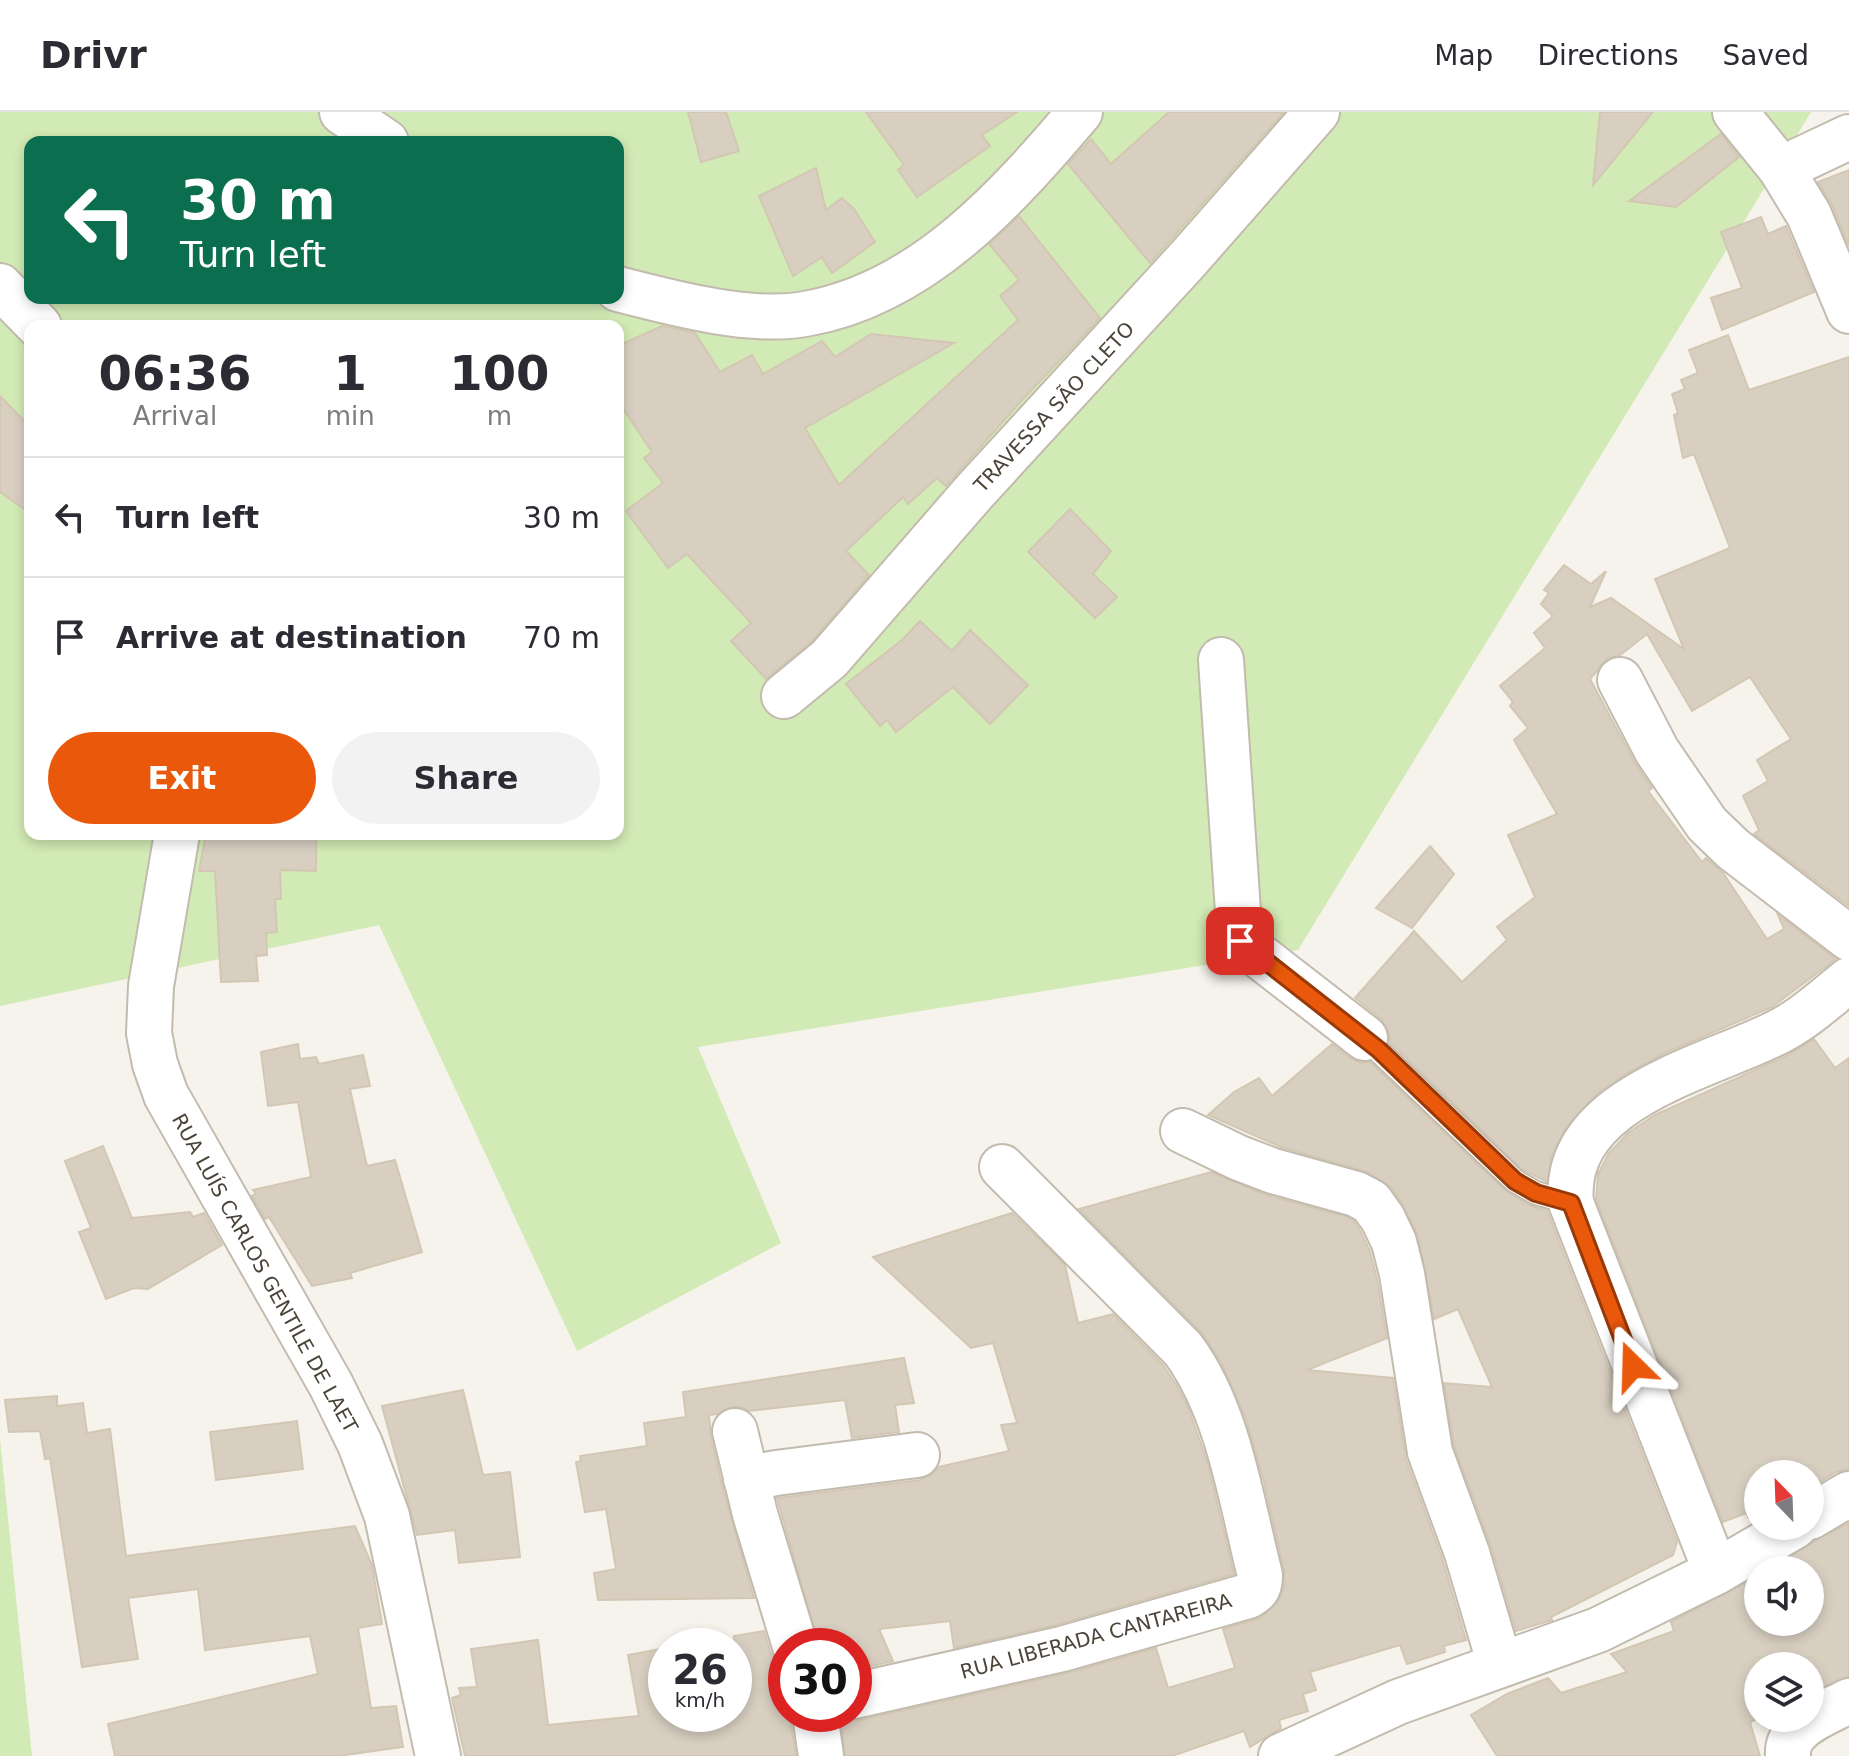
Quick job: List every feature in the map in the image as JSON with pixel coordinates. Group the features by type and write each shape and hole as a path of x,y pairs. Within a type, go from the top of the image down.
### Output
{"street":[{"path":"342,112 377,136"},
{"path":"624,291 672,303 745,314 778,315 804,314 885,289 986,214 1080,112"},
{"name":"TRAVESSA SÃO CLETO","path":"784,696 829,659 975,491 1178,271 1317,112"},
{"path":"1735,112 1781,169 1809,215 1849,311"},
{"path":"1781,169 1849,137"},
{"path":"0,286 33,320"},
{"path":"1221,660 1240,941 1365,1038"},
{"path":"1620,680 1657,751 1707,824 1743,857 1849,938"},
{"name":"RUA LUÍS CARLOS GENTILE DE LAET","path":"176,840 151,986 149,1033 155,1064 172,1106 331,1385 360,1444 387,1516 438,1756"},
{"path":"1716,1572 1571,1203 1569,1185 1584,1146 1604,1120 1621,1106 1648,1089 1777,1033 1803,1017 1849,980"},
{"path":"1183,1131 1250,1162 1356,1194 1371,1202 1383,1219 1394,1242 1402,1274 1430,1452 1467,1553 1500,1665"},
{"name":"RUA LIBERADA CANTAREIRA","path":"872,1692 1062,1649 1248,1596 1256,1592 1260,1585 1226,1442 1200,1372 1183,1349 1002,1167"},
{"path":"735,1431 790,1628"},
{"path":"746,1479 917,1455"},
{"path":"1824,1509 1849,1494"},
{"path":"1281,1756 1398,1702 1598,1630 1716,1572 1771,1540"},
{"path":"1788,1756 1787,1746 1794,1733 1849,1701"},
{"path":"818,1732 821,1756"}],"lane":[{"path":"1365,1038 1515,1181 1536,1193 1571,1203"}],"green space":[{"path":"0,112 1811,112 1298,950 698,1047 781,1243 577,1351 379,925 0,1006"},
{"path":"0,1439 32,1756 0,1756"}],"building":[{"path":"688,112 726,112 739,151 701,162"},
{"path":"866,112 1017,112 982,135 990,146 917,197 898,170 904,165"},
{"path":"1169,112 1284,112 1150,263 1068,164 1091,139 1111,164"},
{"path":"1600,112 1653,112 1593,185"},
{"path":"1721,134 1739,157 1676,207 1629,201"},
{"path":"816,168 826,210 842,198 854,209 875,242 832,273 822,257 793,276 759,196"},
{"path":"1849,170 1849,246 1832,205 1818,182"},
{"path":"1019,216 1100,318 946,486 937,478 908,504 903,497 846,551 869,575 812,641 766,679 731,641 751,623 687,554 668,568 626,511 663,483 644,458 652,452 624,410 624,343 662,326 695,333 720,372 752,355 763,374 822,341 835,357 871,334 954,343 805,428 839,485 1018,320 1000,296 1019,280 989,244"},
{"path":"1761,217 1768,234 1786,226 1814,292 1722,330 1711,298 1742,288 1721,232"},
{"path":"1728,335 1749,390 1849,357 1849,906 1754,834 1759,830 1743,796 1768,781 1757,760 1791,739 1750,677 1692,711 1647,634 1620,655 1608,658 1590,679 1635,763 1652,788 1648,791 1702,862 1706,858 1723,873 1767,939 1784,929 1778,915 1836,959 1772,1007 1665,1053 1598,1093 1566,1127 1551,1157 1548,1182 1523,1170 1390,1042 1388,1029 1381,1019 1355,998 1414,931 1462,982 1507,940 1497,927 1535,897 1508,835 1557,814 1514,740 1528,728 1510,706 1513,702 1500,686 1545,648 1534,633 1553,616 1541,604 1549,593 1544,590 1564,565 1591,584 1606,571 1590,607 1611,598 1684,649 1655,579 1730,548 1694,454 1683,458 1674,415 1678,413 1672,394 1685,389 1681,380 1698,373 1689,350"},
{"path":"0,396 24,421 24,509 0,492"},
{"path":"1070,509 1111,551 1093,574 1117,597 1095,618 1028,552"},
{"path":"920,621 952,651 970,630 1028,685 990,724 953,687 896,732 887,720 880,726 846,684 902,640"},
{"path":"205,840 316,840 316,871 280,870 281,899 275,899 277,932 266,933 267,955 256,956 258,981 221,982 215,871 199,871"},
{"path":"1430,846 1454,874 1412,928 1376,908"},
{"path":"1814,1039 1835,1068 1849,1058 1849,1469 1824,1479 1824,1460 1744,1460 1744,1514 1723,1522 1596,1199 1598,1174 1609,1153 1628,1133 1655,1115 1784,1057"},
{"path":"298,1044 300,1059 316,1057 319,1064 363,1055 370,1086 350,1089 367,1166 395,1160 422,1252 350,1273 352,1278 312,1286 269,1217 265,1219 252,1196 256,1194 253,1190 311,1177 298,1102 268,1106 261,1052"},
{"path":"1332,1044 1350,1058 1361,1063 1370,1062 1506,1191 1529,1205 1547,1211 1677,1542 1673,1555 1551,1617 1552,1620 1516,1631 1491,1546 1454,1446 1444,1383 1492,1387 1458,1309 1434,1319 1418,1236 1391,1187 1367,1172 1281,1147 1208,1115 1234,1092 1259,1078 1272,1096"},
{"path":"103,1146 132,1218 190,1212 193,1217 204,1213 222,1245 148,1289 134,1288 106,1299 79,1232 91,1228 65,1161"},
{"path":"1211,1172 1266,1195 1354,1221 1370,1251 1387,1338 1307,1370 1393,1378 1406,1460 1443,1561 1466,1640 1444,1646 1445,1652 1407,1664 1400,1645 1310,1672 1316,1690 1303,1694 1308,1711 1279,1720 1281,1728 1250,1747 1244,1731 1172,1756 845,1756 843,1732 872,1732 872,1717 1068,1673 1156,1648 1168,1688 1235,1668 1223,1629 1260,1618 1278,1602 1284,1588 1284,1570 1264,1482 1246,1419 1221,1362 1201,1332 1079,1209"},
{"path":"1012,1213 1065,1265 1078,1323 1113,1314 1163,1365 1177,1386 1208,1464 1234,1574 1056,1625 954,1648 950,1621 879,1629 893,1661 872,1666 872,1628 814,1628 777,1498 920,1480 939,1467 1009,1451 1001,1425 1017,1423 993,1343 971,1348 873,1257"},
{"path":"904,1358 914,1403 895,1405 899,1432 852,1438 845,1400 748,1411 730,1407 709,1415 722,1485 754,1598 598,1600 594,1573 616,1569 606,1509 585,1512 576,1462 581,1461 580,1456 647,1446 644,1423 686,1417 683,1392"},
{"path":"463,1390 483,1475 510,1472 520,1557 459,1563 455,1530 417,1535 382,1406"},
{"path":"57,1396 57,1406 83,1403 87,1433 110,1429 126,1556 355,1526 372,1565 382,1624 358,1628 371,1708 396,1706 403,1747 338,1756 115,1756 108,1724 318,1674 310,1636 205,1650 198,1589 128,1598 138,1659 82,1667 50,1458 45,1459 40,1431 9,1432 5,1400"},
{"path":"297,1421 303,1469 216,1480 210,1432"},
{"path":"1849,1523 1849,1676 1824,1686 1824,1652 1744,1652 1744,1732 1753,1732 1760,1756 1497,1756 1471,1715 1507,1694 1548,1678 1561,1693 1627,1672 1611,1654 1674,1631 1671,1622 1744,1583 1744,1636 1824,1636 1824,1556 1791,1556 1816,1540 1824,1540 1824,1536"},
{"path":"764,1631 768,1644 768,1732 792,1732 796,1756 465,1756 452,1698 461,1695 459,1688 477,1687 471,1649 538,1640 548,1725 639,1716 628,1655 648,1651 648,1732 752,1732 752,1633"}],"route":[{"path":"1240,941 1393,1062 1515,1181 1536,1193 1571,1203 1633,1366"}]}
